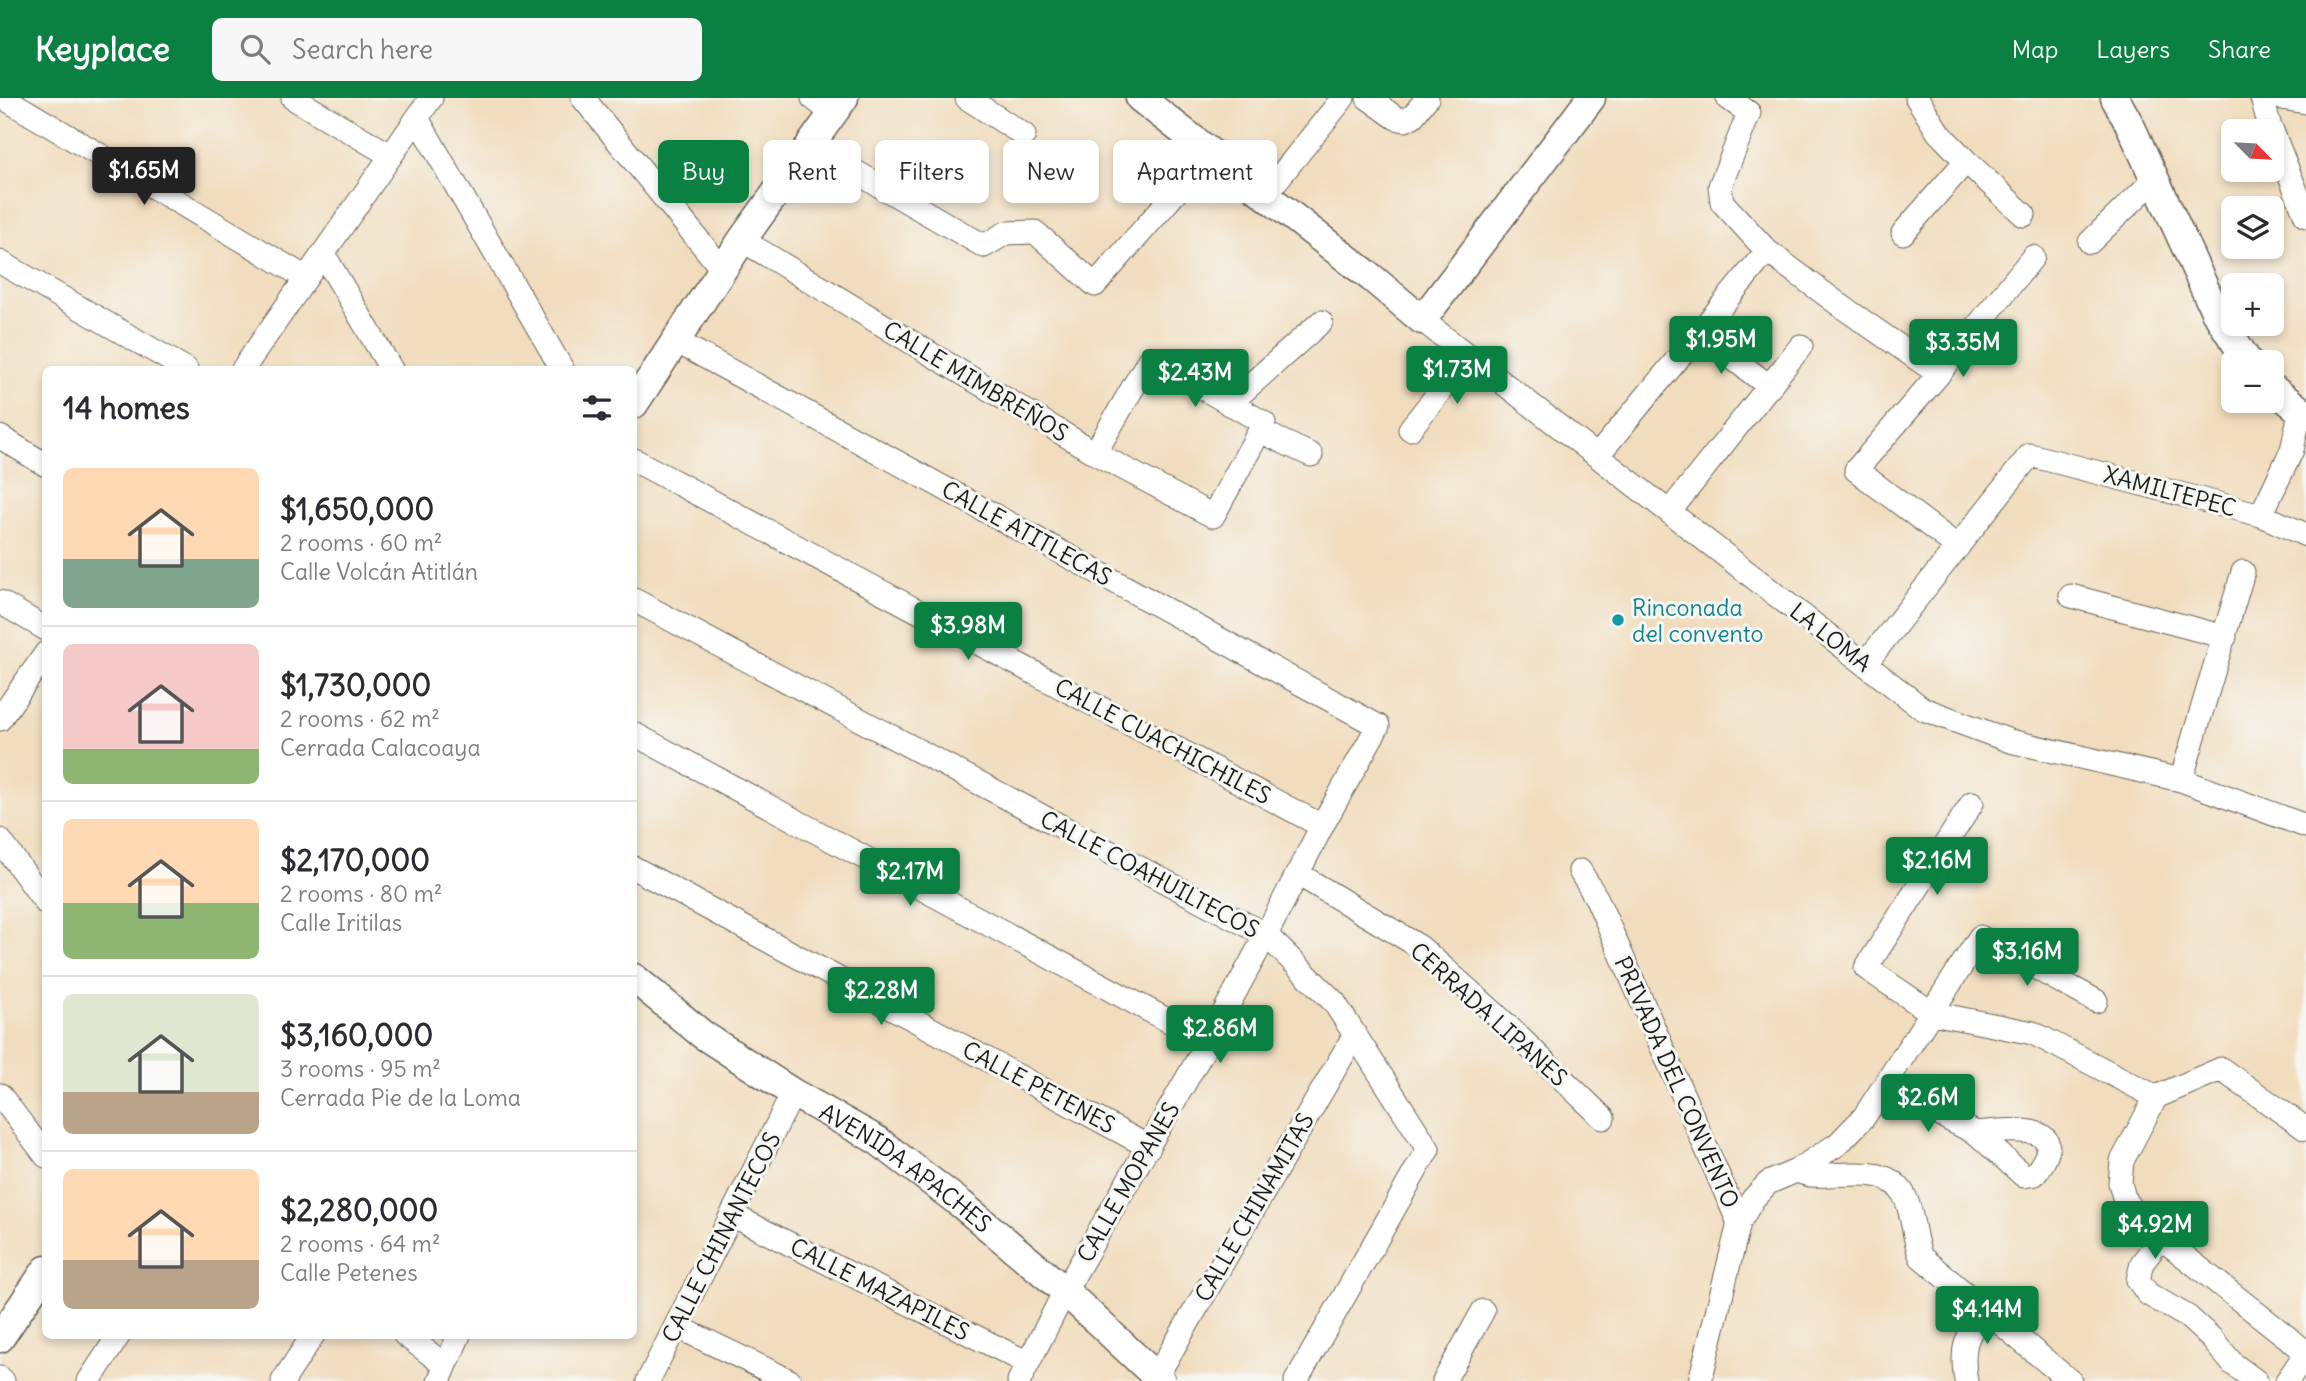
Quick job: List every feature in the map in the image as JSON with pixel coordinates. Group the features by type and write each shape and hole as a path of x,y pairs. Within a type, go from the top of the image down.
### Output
{"street":[{"path":"4,98 306,278"},
{"path":"293,98 390,155"},
{"path":"245,366 431,98"},
{"path":"583,98 722,269"},
{"path":"967,98 1024,135"},
{"path":"1277,180 1342,98"},
{"path":"1368,98 1396,118 1405,120 1413,116 1427,98"},
{"path":"1275,203 1422,320 1591,98"},
{"path":"1728,98 1749,113 1720,186 1722,202 1767,251 1939,374"},
{"path":"1917,98 1938,132 2024,215"},
{"path":"2115,98 2131,127 2215,311 2240,350"},
{"path":"2262,98 2268,119"},
{"path":"1154,102 1197,140"},
{"path":"811,140 830,103"},
{"path":"417,118 560,366"},
{"path":"1903,233 1966,161"},
{"path":"2284,161 2306,216"},
{"path":"861,175 984,246 1006,233 1035,232 1095,285 1167,203"},
{"path":"2090,242 2155,179"},
{"path":"637,400 768,203"},
{"name":"CALLE MIMBREÑOS","path":"742,240 1095,453 1213,516 1259,431"},
{"path":"1598,455 1767,251"},
{"path":"324,254 389,366"},
{"path":"1865,664 1958,547 1856,470 1939,374 2033,257"},
{"path":"0,262 181,366"},
{"name":"LA LOMA","path":"1422,320 1923,709 1998,737 2181,780 2306,827"},
{"path":"1230,404 1321,322"},
{"path":"1699,332 1770,387"},
{"name":"CALLE ATITLECAS","path":"676,341 1378,726"},
{"path":"1670,511 1801,346"},
{"path":"1410,429 1469,355"},
{"path":"1095,453 1150,358 1264,424 1259,431 1311,456"},
{"path":"2261,515 2292,450 2303,414 2284,398"},
{"path":"0,437 42,462"},
{"name":"XAMILTEPEC","path":"1958,547 2031,455 2261,515 2306,535"},
{"name":"CALLE CUACHICHILES","path":"637,462 1322,825"},
{"path":"2181,780 2243,572"},
{"path":"2071,596 2225,637"},
{"path":"0,602 42,627"},
{"name":"CALLE COAHUILTECOS","path":"637,602 1266,935 1334,1002 1429,1149 1296,1381"},
{"path":"0,719 42,659"},
{"name":"CALLE MOPANES","path":"1024,1372 1065,1291 1208,1042 1322,825 1378,726"},
{"path":"637,736 1208,1042"},
{"path":"1972,803 1866,968 1932,1013 2033,1033 2156,1097"},
{"path":"0,840 42,898"},
{"name":"CALLE PETENES","path":"637,870 1149,1147"},
{"name":"PRIVADA DEL CONVENTO","path":"1580,871 1597,899 1739,1223 1700,1381"},
{"name":"CERRADA LIPANES","path":"1298,874 1420,947 1493,1012 1603,1118"},
{"path":"1739,1223 1753,1199 1768,1183 1796,1171 1838,1144 1864,1117 1980,936 2096,1000"},
{"name":"AVENIDA APACHES","path":"637,980 703,1035 793,1093 877,1140 961,1204 1065,1291 1157,1379"},
{"name":"CALLE CHINAMITAS","path":"1157,1379 1354,1034"},
{"path":"2287,1381 2306,1352 2161,1238 2125,1201 2120,1183 2122,1161 2156,1097 2221,1069 2306,1129"},
{"path":"1885,1087 1976,1133"},
{"name":"CALLE CHINANTECOS","path":"648,1381 793,1093"},
{"path":"0,1095 42,1151"},
{"path":"1796,1171 1810,1175 1879,1175 1895,1184 1905,1196 1914,1241 1921,1256 2070,1381"},
{"name":"CALLE MAZAPILES","path":"732,1215 1024,1372"},
{"path":"2161,1238 2143,1264 2138,1280 2147,1294 2188,1317 2233,1364 2256,1381"},
{"path":"1,1334 42,1276"},
{"path":"1966,1381 1963,1365 1965,1340 1984,1307"},
{"path":"1444,1381 1483,1311"},
{"path":"676,1326 790,1381"},
{"path":"89,1381 116,1339"},
{"path":"282,1381 310,1339"},
{"path":"409,1339 442,1373 457,1339"}],"place":[{"name":"Rinconada del convento","path":"1618,620"}]}
